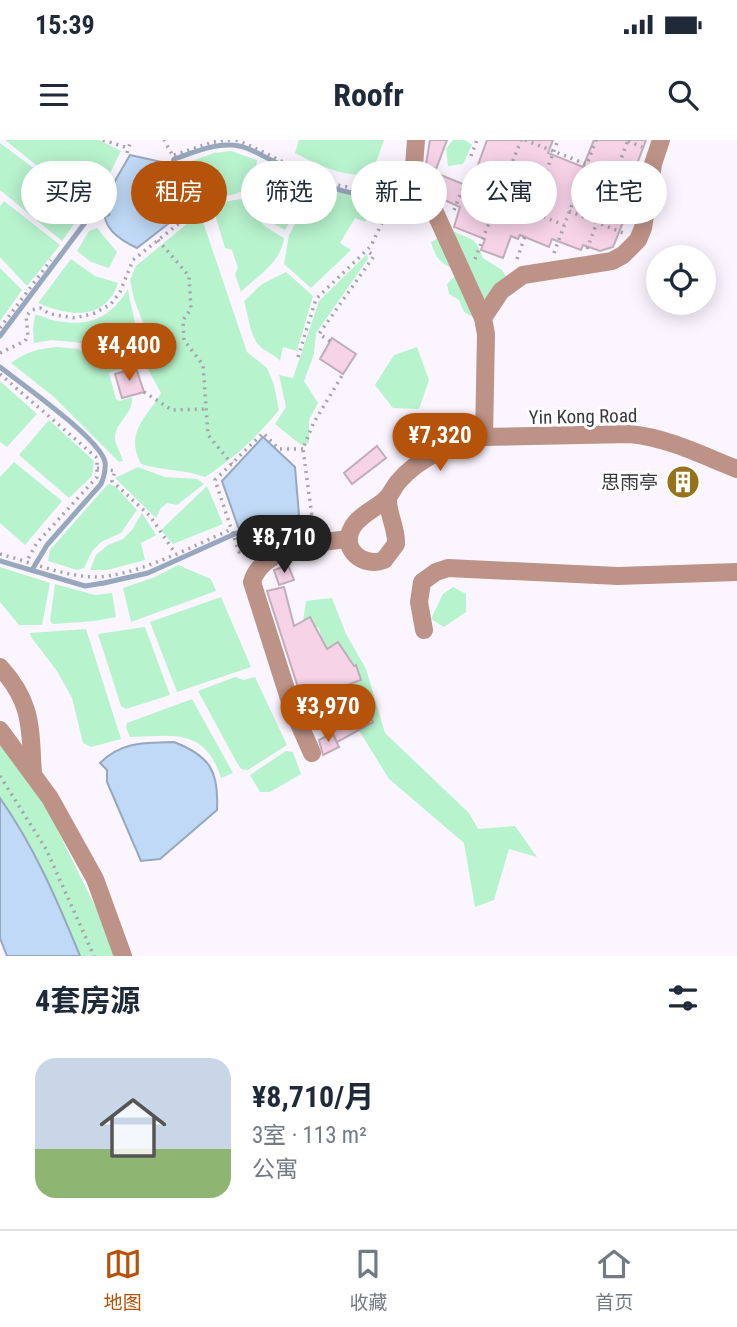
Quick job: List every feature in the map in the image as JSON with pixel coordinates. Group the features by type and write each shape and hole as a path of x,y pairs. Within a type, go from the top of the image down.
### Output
{"street":[{"path":"416,140 414,166 483,318 486,334 484,437"},
{"path":"654,161 661,140"},
{"path":"483,318 501,291 523,275 612,261 623,255 638,240 644,224"},
{"name":"Yin Kong Road","path":"349,539 356,522 388,497 397,483 430,457 457,443 484,437 630,434 653,436 737,469"},
{"path":"312,753 292,708 253,582 262,564 299,546 349,539 353,553 364,561 378,562 389,556 397,538 389,515 388,497"},
{"path":"424,630 419,602 422,582 436,572 448,568 618,576 737,572"},
{"path":"0,667 22,695 28,710 33,774"},
{"path":"0,730 50,798 95,879 123,956"}],"path":[{"path":"103,140 127,150 131,140"},
{"path":"0,353 25,341 26,316 32,310 40,308 50,314 75,317 95,313 111,304 120,292 133,260 201,206 164,140"},
{"path":"174,155 213,142 230,140"},
{"path":"236,140 332,184 351,186"},
{"path":"471,156 477,140"},
{"path":"514,161 523,140 578,161"},
{"path":"550,161 558,140"},
{"path":"588,161 596,140"},
{"path":"620,161 628,140"},
{"path":"445,231 461,192"},
{"path":"547,270 571,206"},
{"path":"557,222 564,225"},
{"path":"298,357 316,299 371,246 381,224"},
{"path":"466,281 489,224"},
{"path":"580,267 596,224"},
{"path":"602,224 638,240"},
{"path":"158,240 189,276 191,309 183,320 184,340 203,365 208,435 232,464"},
{"path":"330,341 319,334 374,256 366,250"},
{"path":"0,328 51,260"},
{"path":"0,374 97,458 97,477 36,544 29,562"},
{"path":"303,449 279,449 264,433 215,480 239,552 312,517 303,449 313,424 343,374"},
{"path":"144,392 172,410 207,409"},
{"path":"97,468 115,471 112,481 150,516 175,554"},
{"path":"0,554 94,577 113,574 175,554 230,530"},
{"path":"0,775 46,849 94,956"}],"green space":[{"path":"5,140 99,140 121,151 116,161 31,161"},
{"path":"299,140 384,140 377,161 351,161 351,174 337,171 337,161 312,161 295,153"},
{"path":"453,140 465,140 472,145 461,164 448,166 446,149"},
{"path":"0,143 24,161 21,161 21,207 0,190"},
{"path":"231,151 257,160 241,161 241,191 227,196 227,161 191,161 214,153"},
{"path":"337,192 351,193 351,224 340,243 351,250 311,288 284,264 289,235 295,224 337,224"},
{"path":"241,199 241,224 262,224 284,238 274,262 241,292 232,250 225,248 218,224 227,224 227,201"},
{"path":"4,201 21,214 21,224 33,224 60,245 27,286 0,257 0,206"},
{"path":"41,224 74,224 62,241"},
{"path":"187,224 204,224 247,352 267,368 274,385 279,410 245,446 205,477 141,464 137,453 135,443 139,427 161,393 143,360 137,356 143,323 130,280 136,266"},
{"path":"274,224 288,224 285,230"},
{"path":"97,228 117,252 109,268 91,262 77,251 89,231"},
{"path":"455,232 473,240 483,258 502,270 507,278 480,321 464,312 459,300 449,294 447,284 454,277 465,273 443,263 431,242"},
{"path":"367,254 368,259 316,333 314,354 304,381 318,403 309,420 309,443 301,445 275,424 286,407 279,375 293,378 319,301"},
{"path":"71,259 95,276 118,283 112,296 95,310 73,313 38,303"},
{"path":"0,268 22,290 0,321"},
{"path":"286,272 313,296 297,351 283,347 280,361 255,340 244,301 262,284"},
{"path":"128,289 135,322 131,356 94,344 51,340 34,343 35,315 69,323 89,321 114,307"},
{"path":"58,347 79,349 80,352 83,348 130,364 109,373 116,399 120,401 132,397 130,408 115,439 123,461 119,462 54,397 11,363 33,351"},
{"path":"417,347 429,380 419,409 393,408 375,385 394,355"},
{"path":"0,381 37,414 7,447 0,442"},
{"path":"49,420 94,461 92,476 69,498 19,455"},
{"path":"14,462 62,501 25,545 0,523 0,477"},
{"path":"138,467 165,477 197,479 204,484 177,505 167,503 156,518 115,478"},
{"path":"108,484 115,486 137,510 121,533 101,542 92,551 84,568 77,570 48,561 50,550"},
{"path":"207,486 223,524 173,544 161,530"},
{"path":"142,513 156,535 141,543 145,560 107,570 90,570 96,555 108,545 123,539"},
{"path":"178,565 211,579 216,591 131,622 123,588 155,577"},
{"path":"0,567 50,583 42,625 19,625 0,602"},
{"path":"55,584 95,595 112,593 116,617 53,624 50,621"},
{"path":"453,587 466,594 466,612 444,627 431,619 443,594"},
{"path":"221,597 251,667 177,692 150,622"},
{"path":"332,598 346,634 366,669 385,733 469,813 478,829 515,826 537,857 509,849 494,900 475,907 464,843 389,779 334,690 319,628 303,621 306,601"},
{"path":"145,627 170,695 126,709 121,706 98,634"},
{"path":"86,629 121,739 91,747 83,743 72,698 30,633"},
{"path":"235,677 244,680 255,677 287,745 248,770 241,769 237,763 198,691"},
{"path":"192,699 233,773 221,778 206,750 185,738 130,737 127,723"},
{"path":"0,743 42,799 99,914 115,956 80,956 58,902 0,798"},
{"path":"286,751 293,752 301,774 270,792 260,792 250,775"}],"water":[{"path":"130,155 157,161 131,161 131,224 168,224 137,248 120,238 108,224 117,224 117,177"},
{"path":"263,437 295,467 299,515 243,541 222,481"},
{"path":"174,742 196,753 210,767 216,785 217,810 160,859 141,861 107,782 107,770 100,763 125,747"},
{"path":"0,798 34,855 80,956 7,956 0,938"}],"building":[{"path":"430,140 447,140 439,161 426,161"},
{"path":"487,140 553,140 548,153 571,162 571,224 622,224 613,247 600,251 583,245 581,250 552,239 549,247 520,235 518,239 511,236 503,258 481,250 485,239 454,227 460,207 447,201 447,178 461,183 461,224 557,224 557,161 479,161"},
{"path":"594,140 646,140 638,161 585,161"},
{"path":"332,338 356,354 343,374 320,359"},
{"path":"136,368 144,392 122,398 115,374"},
{"path":"377,446 386,458 352,484 344,473"},
{"name":"思雨亭","path":"678,468 696,476 689,495 670,487"},
{"path":"288,565 294,580 279,585 274,570"},
{"path":"284,587 294,626 310,617 327,649 338,642 354,666 356,665 361,680 319,695 320,700 304,706 267,591"},
{"path":"366,708 373,722 337,742 330,728"},
{"path":"332,733 339,747 323,755 319,740"}],"waterway":[{"path":"173,161 209,147 236,145 326,185 351,192"},
{"path":"0,336 84,224"},
{"path":"0,367 75,426 90,440 105,462 101,484 47,545 32,570"},
{"path":"0,561 85,586 148,573 239,532"}],"place":[{"name":"思雨亭","path":"683,482"}]}
